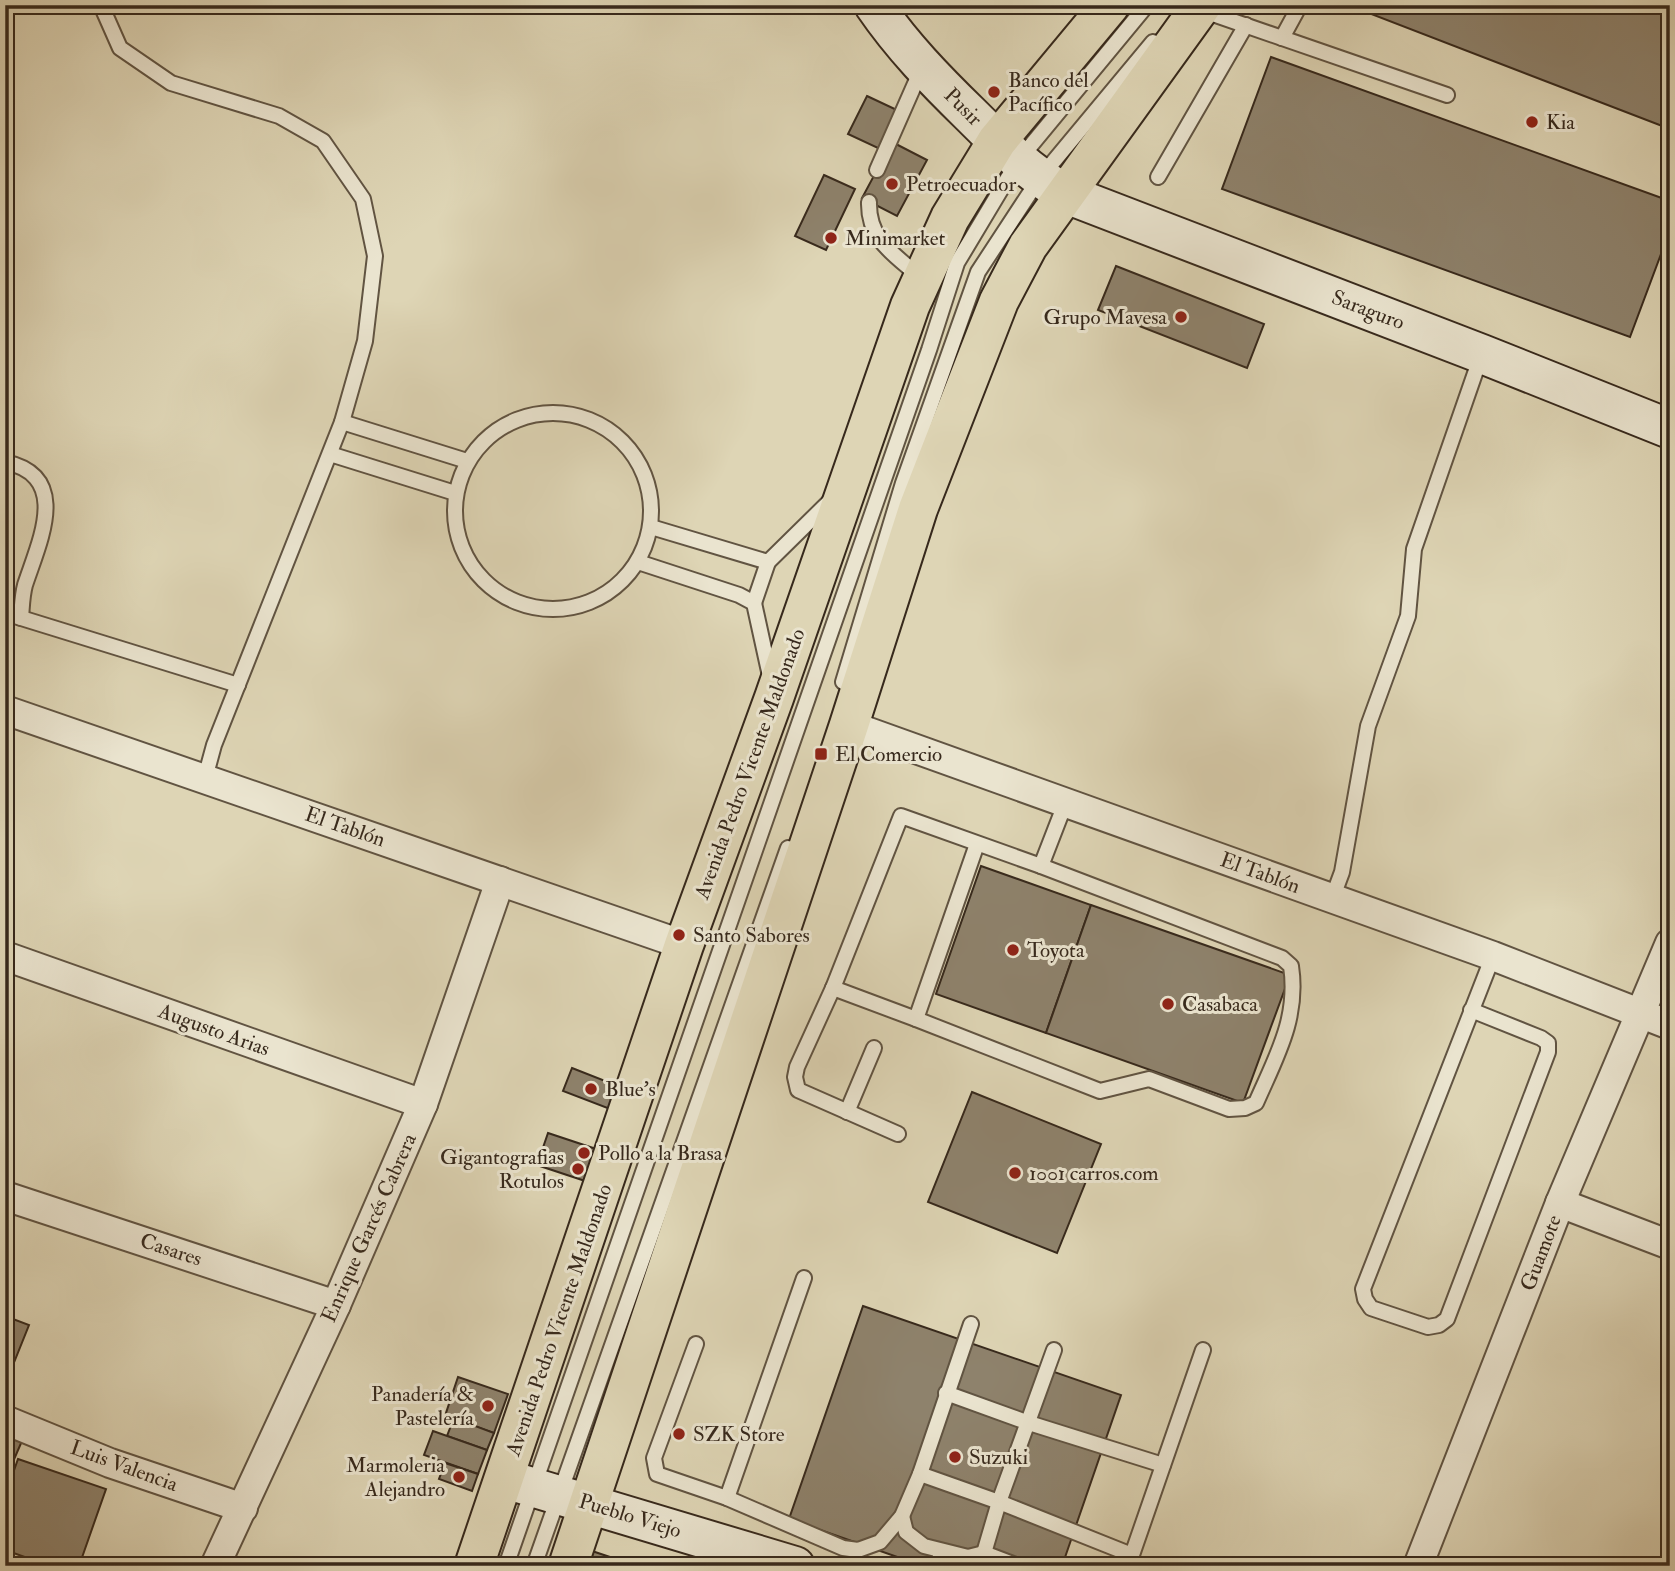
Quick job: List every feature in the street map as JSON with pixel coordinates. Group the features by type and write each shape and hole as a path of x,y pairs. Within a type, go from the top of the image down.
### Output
{"main road":[{"name":"Avenida Pedro Vicente Maldonado","path":"474,1566 547,1491 844,711 918,509 999,301 1028,246 1030,169 1110,5"},
{"name":"Avenida Pedro Vicente Maldonado","path":"568,1566 547,1491 684,945 775,698 910,306 950,218 1030,169 1201,7"}],"street":[{"name":"Pusir","path":"874,5 893,32 923,65 1030,169"},
{"name":"Saraguro","path":"1030,169 1670,429"},
{"name":"El Tablón","path":"5,710 684,945"},
{"name":"El Tablón","path":"844,711 1065,804 1493,956 1670,1025"},
{"name":"Enrique Garcés Cabrera","path":"215,1566 336,1305 423,1104 500,881"},
{"name":"Guamote","path":"1418,1566 1560,1203 1670,943"},
{"name":"Augusto Arias","path":"5,956 423,1104"},
{"name":"Casares","path":"5,1196 336,1305"},
{"path":"1560,1203 1670,1245"},
{"name":"Luis Valencia","path":"5,1420 110,1463 243,1508"},
{"name":"Pueblo Viejo","path":"547,1491 794,1566"}],"lane":[{"path":"101,5 120,48 171,83 279,116 323,141 363,199 375,256 365,341 342,422 214,745 205,778"},
{"path":"534,1566 547,1491 957,263 1030,169 1147,5"},
{"path":"1282,38 1300,5"},
{"path":"1201,7 1447,95"},
{"path":"1158,177 1246,25"},
{"path":"1030,169 1166,26"},
{"path":"877,170 923,65"},
{"path":"869,202 869,216 878,239 922,279"},
{"path":"1332,899 1342,872 1368,726 1408,617 1414,549 1482,354"},
{"path":"553,412 587,418 617,435 639,461 650,493 651,527 638,562 615,587 585,604 551,609 517,603 488,586 466,559 455,527 455,493 467,461 489,435 519,418 553,412"},
{"path":"342,422 467,461"},
{"path":"330,454 455,493"},
{"path":"5,462 21,465 33,472 44,489 46,516 38,552 24,589 21,618"},
{"path":"775,698 754,603 768,562 839,493 853,470"},
{"path":"651,527 768,562"},
{"path":"638,562 739,595 754,603"},
{"path":"5,613 238,685"},
{"path":"1041,866 1065,804"},
{"path":"833,988 1100,1091 1149,1079 1229,1109 1245,1108 1256,1102 1289,1025 1292,966 1282,958 901,816 795,1077 798,1090 898,1134"},
{"path":"506,1566 547,1491 794,830"},
{"path":"916,1018 977,844"},
{"path":"1471,1010 1541,1038 1548,1043 1548,1052 1447,1319 1428,1327 1371,1307 1365,1299 1363,1289 1471,1010 1493,956"},
{"path":"847,1112 874,1048"},
{"path":"727,1499 804,1278"},
{"path":"696,1344 654,1458 657,1474 727,1499 843,1548 858,1550 880,1542 902,1516 920,1474 971,1324"},
{"path":"984,1553 999,1502 1054,1349"},
{"path":"920,1474 999,1502 1130,1560 1203,1350"},
{"path":"946,1393 1029,1423 1163,1465"},
{"path":"902,1516 906,1532 911,1538 945,1559 984,1553 1018,1566"}],"building":[{"path":"1369,5 1670,5 1670,129 1366,12"},
{"path":"1271,57 1670,201 1670,230 1630,337 1222,189"},
{"name":"Petroecuador","path":"867,96 899,111 880,149 848,134"},
{"name":"Petroecuador","path":"892,142 927,160 897,216 862,198"},
{"path":"824,175 855,189 826,250 795,236"},
{"name":"Grupo Mavesa","path":"1116,266 1264,324 1247,368 1098,310"},
{"name":"Toyota","path":"981,866 1091,905 1046,1033 936,994"},
{"name":"Casabaca","path":"1091,905 1290,975 1243,1103 1046,1033"},
{"name":"Blue's","path":"572,1068 618,1086 610,1109 563,1091"},
{"name":"1001 carros.com","path":"972,1092 1101,1144 1057,1253 928,1202"},
{"path":"548,1133 599,1150 588,1182 537,1165"},
{"name":"Suzuki","path":"863,1306 1121,1395 1062,1566 923,1566 789,1519"},
{"path":"5,1316 29,1325 5,1385"},
{"path":"458,1377 508,1394 494,1433 445,1416"},
{"path":"454,1418 494,1433 487,1450 447,1436"},
{"path":"433,1431 487,1450 478,1474 424,1455"},
{"path":"5,1433 22,1441 5,1480"},
{"path":"18,1459 106,1489 79,1566 50,1566 5,1550 5,1496"},
{"name":"Marmoleria Alejandro","path":"445,1463 478,1474 472,1491 439,1479"},
{"path":"583,1548 637,1566 577,1566"}],"place":[{"name":"Banco del Pacífico","path":"994,92"},
{"name":"Kia","path":"1532,122"},
{"name":"Petroecuador","path":"892,184"},
{"name":"Minimarket","path":"831,238"},
{"name":"Grupo Mavesa","path":"1181,317"},
{"name":"El Comercio","path":"821,754"},
{"name":"Santo Sabores","path":"679,935"},
{"name":"Toyota","path":"1013,950"},
{"name":"Casabaca","path":"1168,1004"},
{"name":"Blue's","path":"591,1089"},
{"name":"Pollo a la Brasa","path":"584,1153"},
{"name":"Gigantografias Rotulos","path":"578,1169"},
{"name":"1001 carros.com","path":"1015,1173"},
{"name":"Panadería & Pastelería","path":"488,1406"},
{"name":"SZK Store","path":"679,1434"},
{"name":"Suzuki","path":"955,1457"},
{"name":"Marmoleria Alejandro","path":"459,1477"}]}
